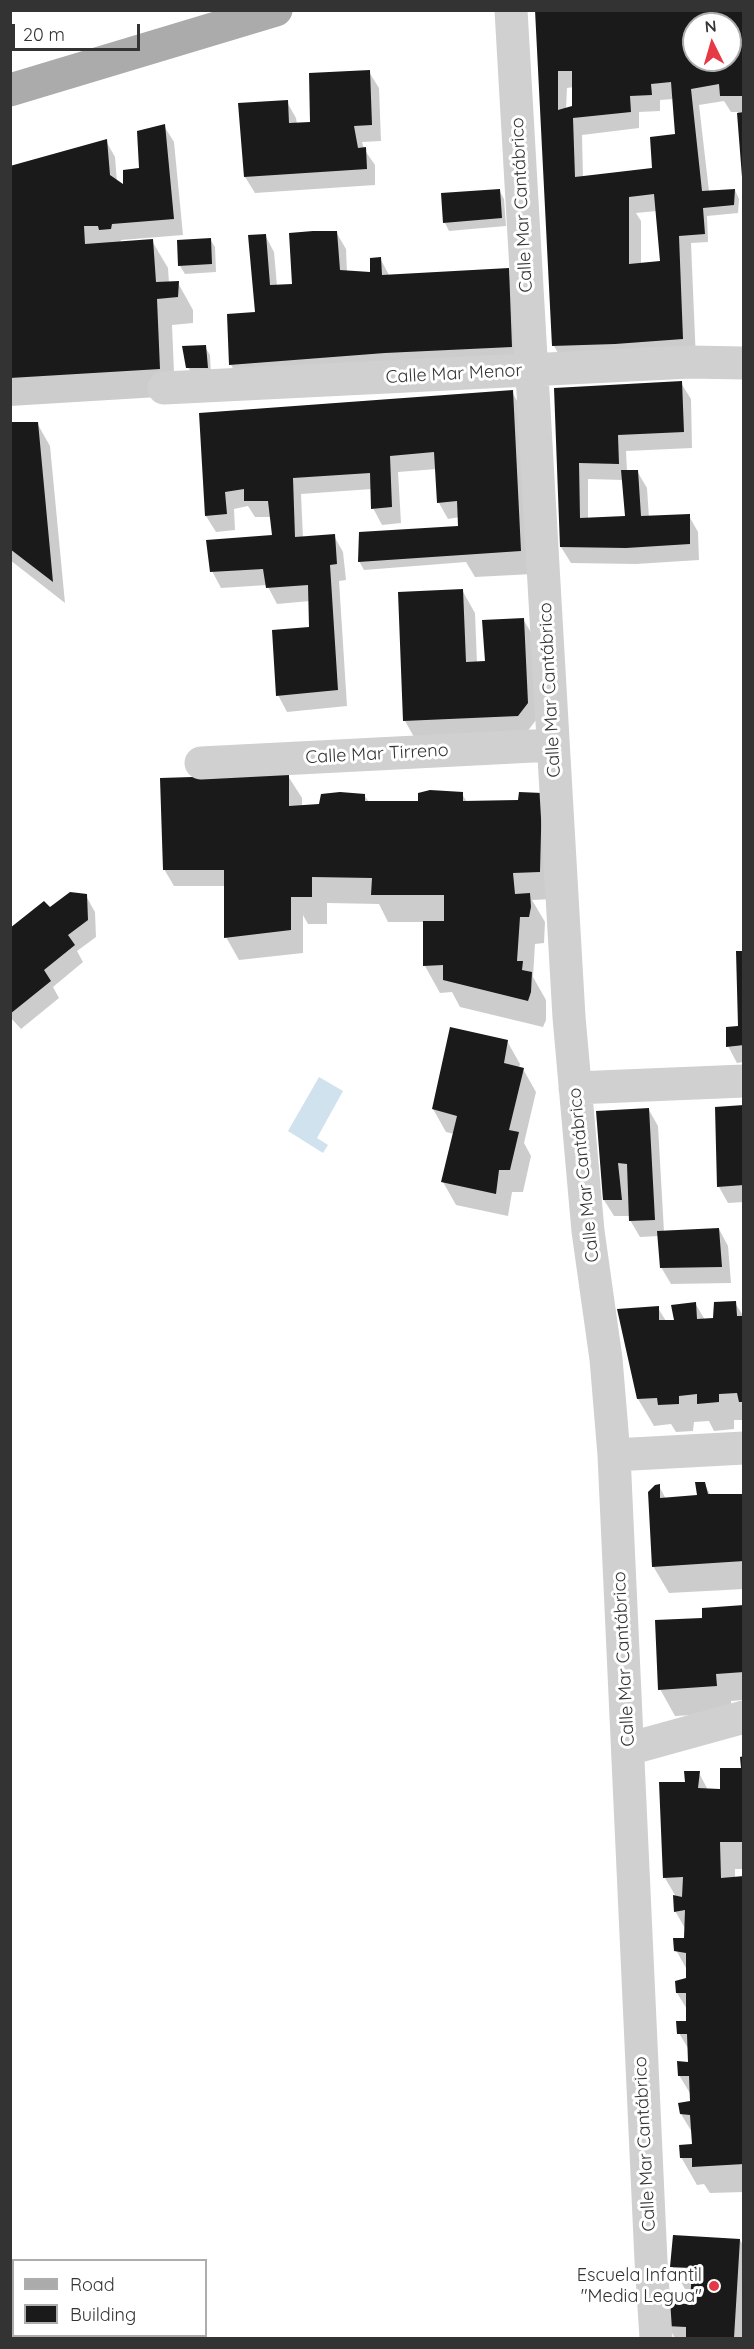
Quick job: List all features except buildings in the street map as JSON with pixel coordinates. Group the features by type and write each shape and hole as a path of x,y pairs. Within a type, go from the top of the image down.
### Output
{"main road":[{"path":"10,90 276,10"}],"street":[{"name":"Calle Mar Cantábrico","path":"511,10 569,1017 588,1231 606,1359 615,1455 656,2338"},
{"name":"Calle Mar Menor","path":"164,388 690,362 744,363"},
{"name":"Calle Mar Tirreno","path":"201,763 554,745"},
{"path":"575,1088 744,1081"},
{"path":"615,1455 744,1449"},
{"path":"628,1749 744,1717"}],"water":[{"path":"319,1077 343,1091 317,1138 328,1145 323,1153 288,1131"}],"place":[{"name":"Escuela Infantil \"Media Legua\"","path":"714,2286"}]}
